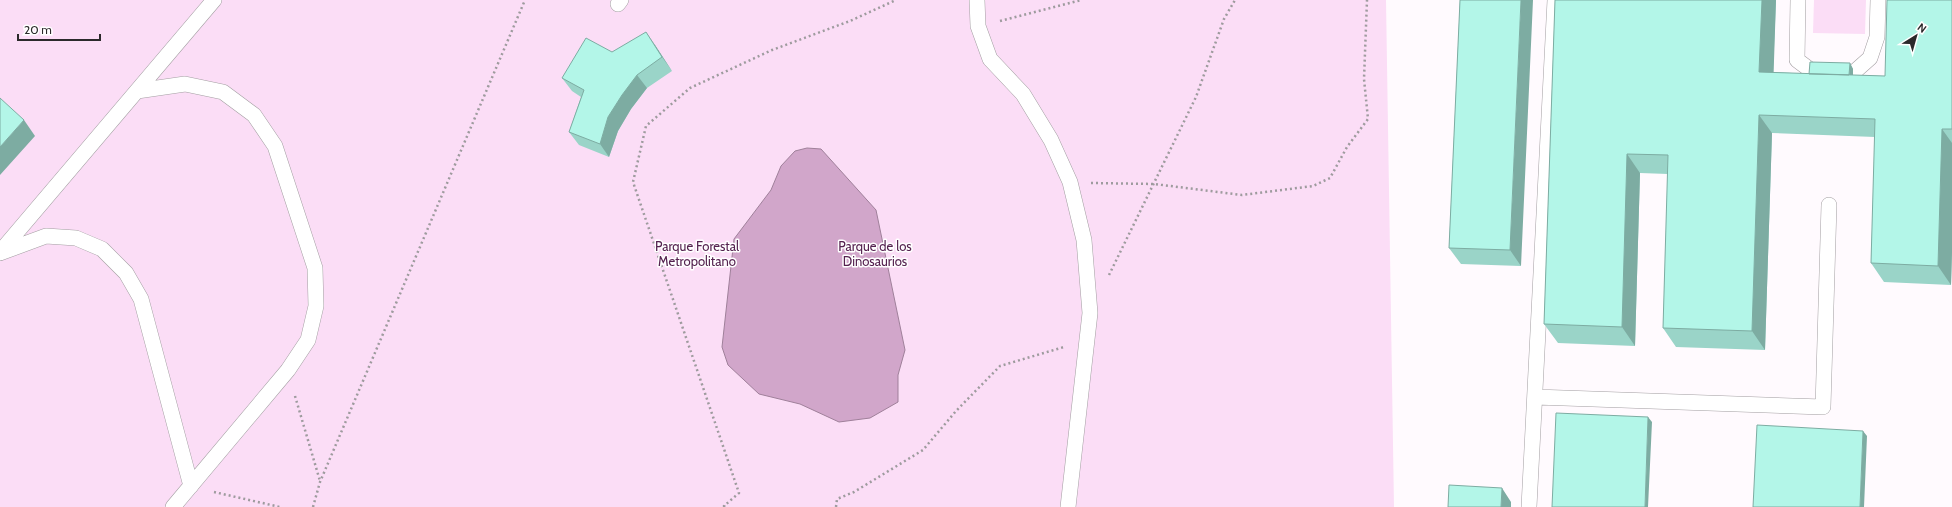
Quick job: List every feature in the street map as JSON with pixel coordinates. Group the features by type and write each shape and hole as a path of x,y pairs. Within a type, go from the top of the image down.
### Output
{"lane":[{"path":"0,253 214,0"},
{"path":"977,0 978,26 990,59 1023,94 1051,140 1070,182 1084,240 1090,313 1068,507"},
{"path":"1529,507 1555,0"},
{"path":"1798,0 1797,60 1813,72 1852,74 1870,58 1877,37 1878,0"},
{"path":"137,91 185,84 223,92 254,115 275,146 315,268 316,306 308,340 288,370 173,507"},
{"path":"1535,397 1823,407 1829,205"},
{"path":"0,253 46,236 76,238 102,249 126,273 141,299 192,486"}],"path":[{"path":"313,507 320,482 525,0"},
{"path":"725,507 724,506 739,493 633,182 646,126 690,88 772,50 850,21 896,0"},
{"path":"978,26 1081,0"},
{"path":"1107,279 1196,97 1224,19 1235,0"},
{"path":"1070,182 1154,184 1242,195 1314,186 1330,178 1347,147 1368,119 1364,79 1367,0"},
{"path":"836,507 837,499 854,492 923,450 956,411 1000,366 1060,347 1087,349"},
{"path":"288,370 320,482"},
{"path":"192,486 280,507"}],"green space":[{"name":"Parque Forestal Metropolitano","path":"0,0 1386,0 1394,507 0,507"},
{"path":"1814,0 1866,0 1865,34 1813,33"}],"shaded area":[{"path":"807,148 821,149 876,210 905,350 898,375 898,402 870,418 839,422 800,404 759,394 728,365 722,347 734,239 771,190 781,166 795,151"}],"building":[{"path":"1460,0 1521,0 1510,250 1449,248"},
{"path":"1555,0 1762,0 1759,72 1885,76 1887,0 1952,0 1952,129 1942,129 1938,266 1871,263 1875,119 1759,115 1752,331 1663,328 1668,155 1627,154 1622,327 1544,324"},
{"path":"646,32 662,57 637,75 622,95 608,117 600,144 569,132 584,90 562,78 586,38 612,52"},
{"path":"1810,62 1850,63 1849,75 1809,74"},
{"path":"0,98 24,120 0,147"},
{"path":"1556,413 1648,417 1645,507 1552,507"},
{"path":"1757,425 1863,431 1860,507 1753,507"},
{"path":"1449,485 1502,488 1501,507 1448,507"}],"park label":[{"name":"Parque de los Dinosaurios","path":"875,254"}]}
